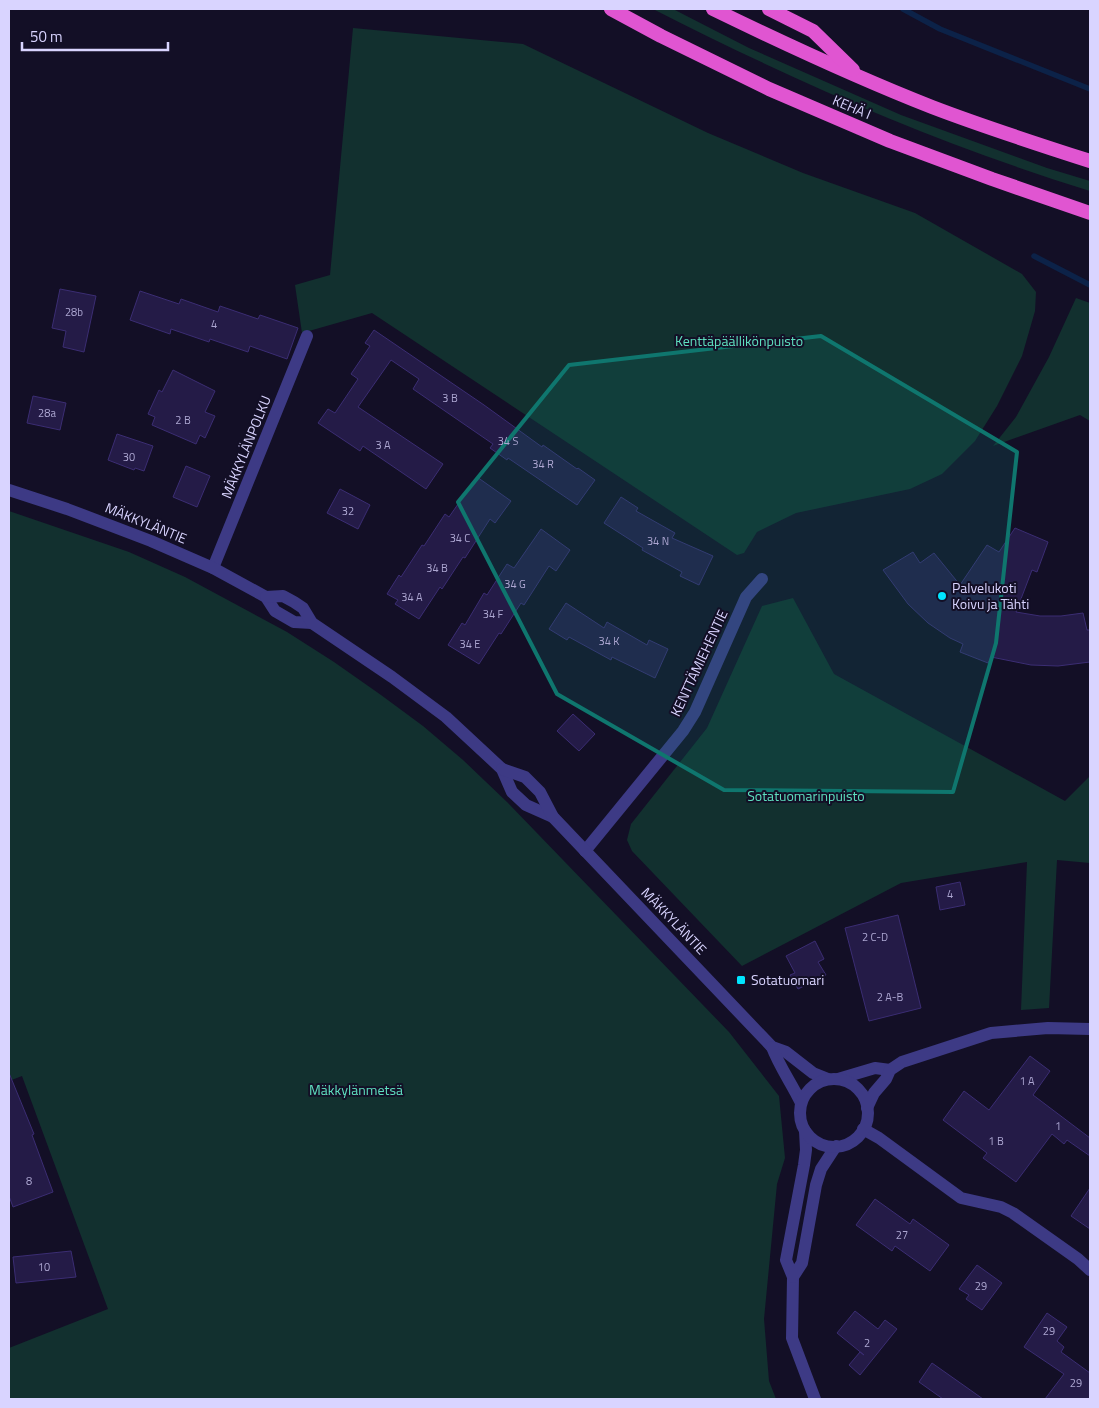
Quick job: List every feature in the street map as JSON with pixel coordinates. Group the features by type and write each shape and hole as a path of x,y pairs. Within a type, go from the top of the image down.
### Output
{"highway":[{"name":"KEHÄ I","path":"612,9 661,36 769,89 890,140 992,179 1090,213"},
{"path":"713,9 861,78 932,107 1090,162"},
{"path":"769,9 813,31 861,78"}],"street":[{"name":"MÄKKYLÄNPOLKU","path":"213,568 307,336"},
{"name":"MÄKKYLÄNTIE","path":"9,490 122,528 213,568 266,597 275,611 284,617 294,622 312,623"},
{"name":"KENTTÄMIEHENTIE","path":"585,851 683,731 695,712 746,597 762,579"},
{"name":"MÄKKYLÄNTIE","path":"266,597 283,596 294,602 303,608 312,623 392,677 446,717 502,770 512,792 526,805 553,817"},
{"name":"MÄKKYLÄNTIE","path":"502,770 525,777 540,792 553,817 772,1046 786,1052 813,1073 833,1079"},
{"path":"890,1070 875,1068 819,1082 811,1087 801,1104 800,1113 801,1122 811,1138 827,1146 836,1146 852,1141 863,1129 866,1122 867,1108 874,1093 886,1079 890,1070 902,1062 991,1033 1048,1028 1090,1028"},
{"name":"MÄKKYLÄNTIE","path":"772,1046 777,1061 788,1076 801,1104"},
{"path":"833,1079 846,1082 860,1092 867,1108"},
{"path":"863,1129 880,1138 961,1198 1001,1207 1013,1212 1078,1259 1090,1270"},
{"path":"805,1130 806,1150 804,1165 786,1260 793,1277 792,1338 815,1399"},
{"path":"793,1277 802,1262 816,1185 821,1169 836,1146"}],"highlighted area":[{"path":"821,336 1017,452 996,643 953,792 724,790 557,694 458,502 569,365"}],"green space":[{"path":"653,9 673,9 749,48 901,115 1047,168 1090,181 1090,191 1033,173 922,132 813,86"},
{"name":"Kenttäpäällikönpuisto","path":"353,28 523,44 708,133 803,173 915,213 1022,274 1036,292 1035,311 1022,356 997,406 975,441 942,474 910,489 796,513 757,532 744,553 737,555 372,313 302,333 295,285 330,275"},
{"path":"1076,298 1090,303 1090,421 1080,415 993,446 1016,417 1049,357"},
{"name":"Mäkkylänmetsä","path":"9,511 129,552 185,577 287,632 381,695 423,726 463,760 507,802 729,1032 779,1096 785,1158 777,1184 764,1319 769,1381 776,1399 9,1399 9,1348 108,1309 22,1076 9,1081"},
{"name":"Sotatuomarinpuisto","path":"793,598 834,674 1065,801 1090,776 1090,863 1057,860 1049,1008 1021,1010 1027,862 901,883 742,966 632,851 627,840 631,824 707,728 762,606"}],"building":[{"path":"60,289 96,296 84,352 63,347 66,331 52,328"},
{"path":"140,291 179,304 181,299 218,312 220,306 258,319 260,315 298,328 287,359 250,346 248,352 210,339 209,342 171,329 170,334 130,320"},
{"path":"374,330 542,447 543,445 595,480 577,505 490,448 493,444 413,389 419,379 391,360 358,407 443,464 426,489 363,446 360,451 318,423 328,409 335,413 358,379 351,374 370,346 365,343"},
{"path":"173,370 215,391 205,412 215,416 205,438 200,435 196,444 152,425 155,417 148,414 159,390 162,392"},
{"path":"33,396 66,403 60,430 27,423"},
{"path":"117,434 153,446 144,471 135,468 134,470 108,460"},
{"path":"186,466 210,476 197,507 173,497"},
{"path":"477,477 511,501 495,523 490,519 465,558 463,557 442,589 440,587 419,619 395,604 398,600 387,594 399,575 401,577 422,545 424,546 445,514 449,517"},
{"path":"340,489 370,505 358,529 327,513"},
{"path":"621,497 638,508 636,511 675,533 672,538 713,556 699,585 680,576 682,572 642,550 643,548 604,523"},
{"name":"Palvelukoti Koivu ja Tähti","path":"1015,528 1048,542 1037,572 1032,570 1016,612 1040,616 1083,613 1087,630 1090,630 1090,662 1058,666 1031,665 991,657 988,663 960,652 963,644 950,638 928,623 908,604 883,570 913,552 920,563 934,553 960,585 987,545 999,552"},
{"path":"541,529 570,550 556,571 549,566 524,605 521,603 479,664 448,645 462,623 465,625 484,593 487,595 507,564 514,568"},
{"path":"566,603 604,628 607,622 647,645 649,640 668,649 655,678 612,657 611,660 569,637 567,640 549,629"},
{"path":"573,714 595,734 579,751 557,731"},
{"path":"960,882 965,905 940,910 936,887"},
{"path":"898,915 921,1008 869,1021 845,928"},
{"path":"815,941 824,959 818,962 826,975 798,989 790,975 795,973 786,956"},
{"path":"1030,1056 1050,1071 1033,1095 1090,1138 1090,1156 1067,1140 1064,1144 1052,1134 1016,1182 983,1158 987,1153 943,1120 964,1091 989,1110"},
{"path":"9,1073 34,1134 32,1135 53,1192 13,1207 9,1196"},
{"path":"1090,1188 1090,1229 1071,1216"},
{"path":"875,1199 910,1224 913,1219 949,1245 930,1271 895,1246 892,1251 856,1225"},
{"path":"71,1251 76,1277 16,1283 13,1257"},
{"path":"977,1265 1002,1283 982,1310 966,1299 969,1295 959,1289"},
{"path":"855,1311 878,1329 885,1320 897,1329 860,1375 849,1365 860,1352 864,1355 837,1333"},
{"path":"1047,1313 1067,1327 1057,1341 1064,1347 1061,1352 1090,1373 1090,1399 1045,1399 1064,1374 1024,1347"},
{"path":"932,1363 983,1399 943,1399 919,1382"}],"waterway":[{"path":"903,9 940,29 1090,89"},
{"path":"1034,256 1090,285"}],"place":[{"name":"Palvelukoti Koivu ja Tähti","path":"942,596"},
{"name":"Sotatuomari","path":"741,980"}]}
